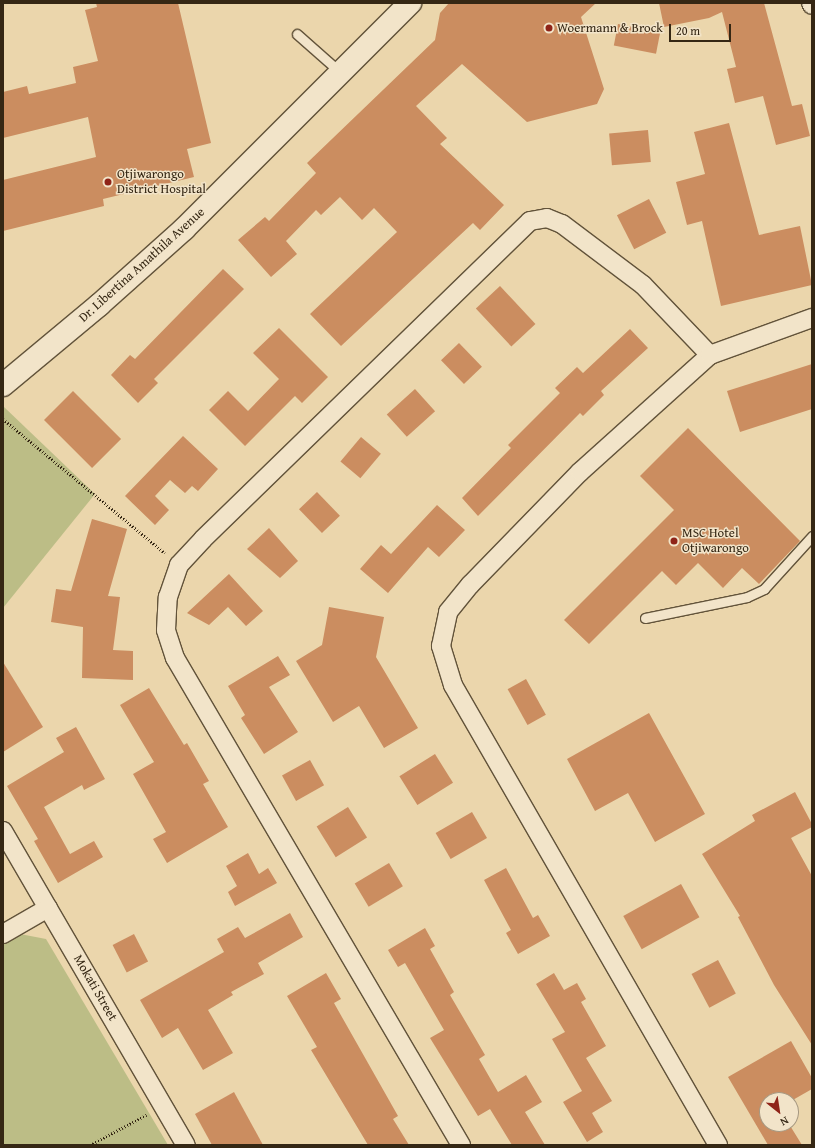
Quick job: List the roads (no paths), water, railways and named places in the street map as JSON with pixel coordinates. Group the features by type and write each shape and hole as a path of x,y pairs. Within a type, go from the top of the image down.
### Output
{"street":[{"name":"Dr. Libertina Amathila Avenue","path":"3,385 100,305 184,229 410,3"},
{"path":"461,1145 176,658 166,630 168,597 179,565 530,221 547,218 562,224 643,285 710,354"},
{"path":"718,1145 452,685 441,646 448,612 470,585 580,472 710,354 812,318"},
{"name":"Mokati Street","path":"3,831 186,1145"},
{"path":"3,934 48,908"}],"lane":[{"path":"297,34 340,72"},
{"path":"645,618 747,598 764,589 812,536"}],"place":[{"name":"Woermann & Brock","path":"549,28"},
{"name":"Otjiwarongo District Hospital","path":"108,182"},
{"name":"MSC Hotel Otjiwarongo","path":"674,541"}]}
